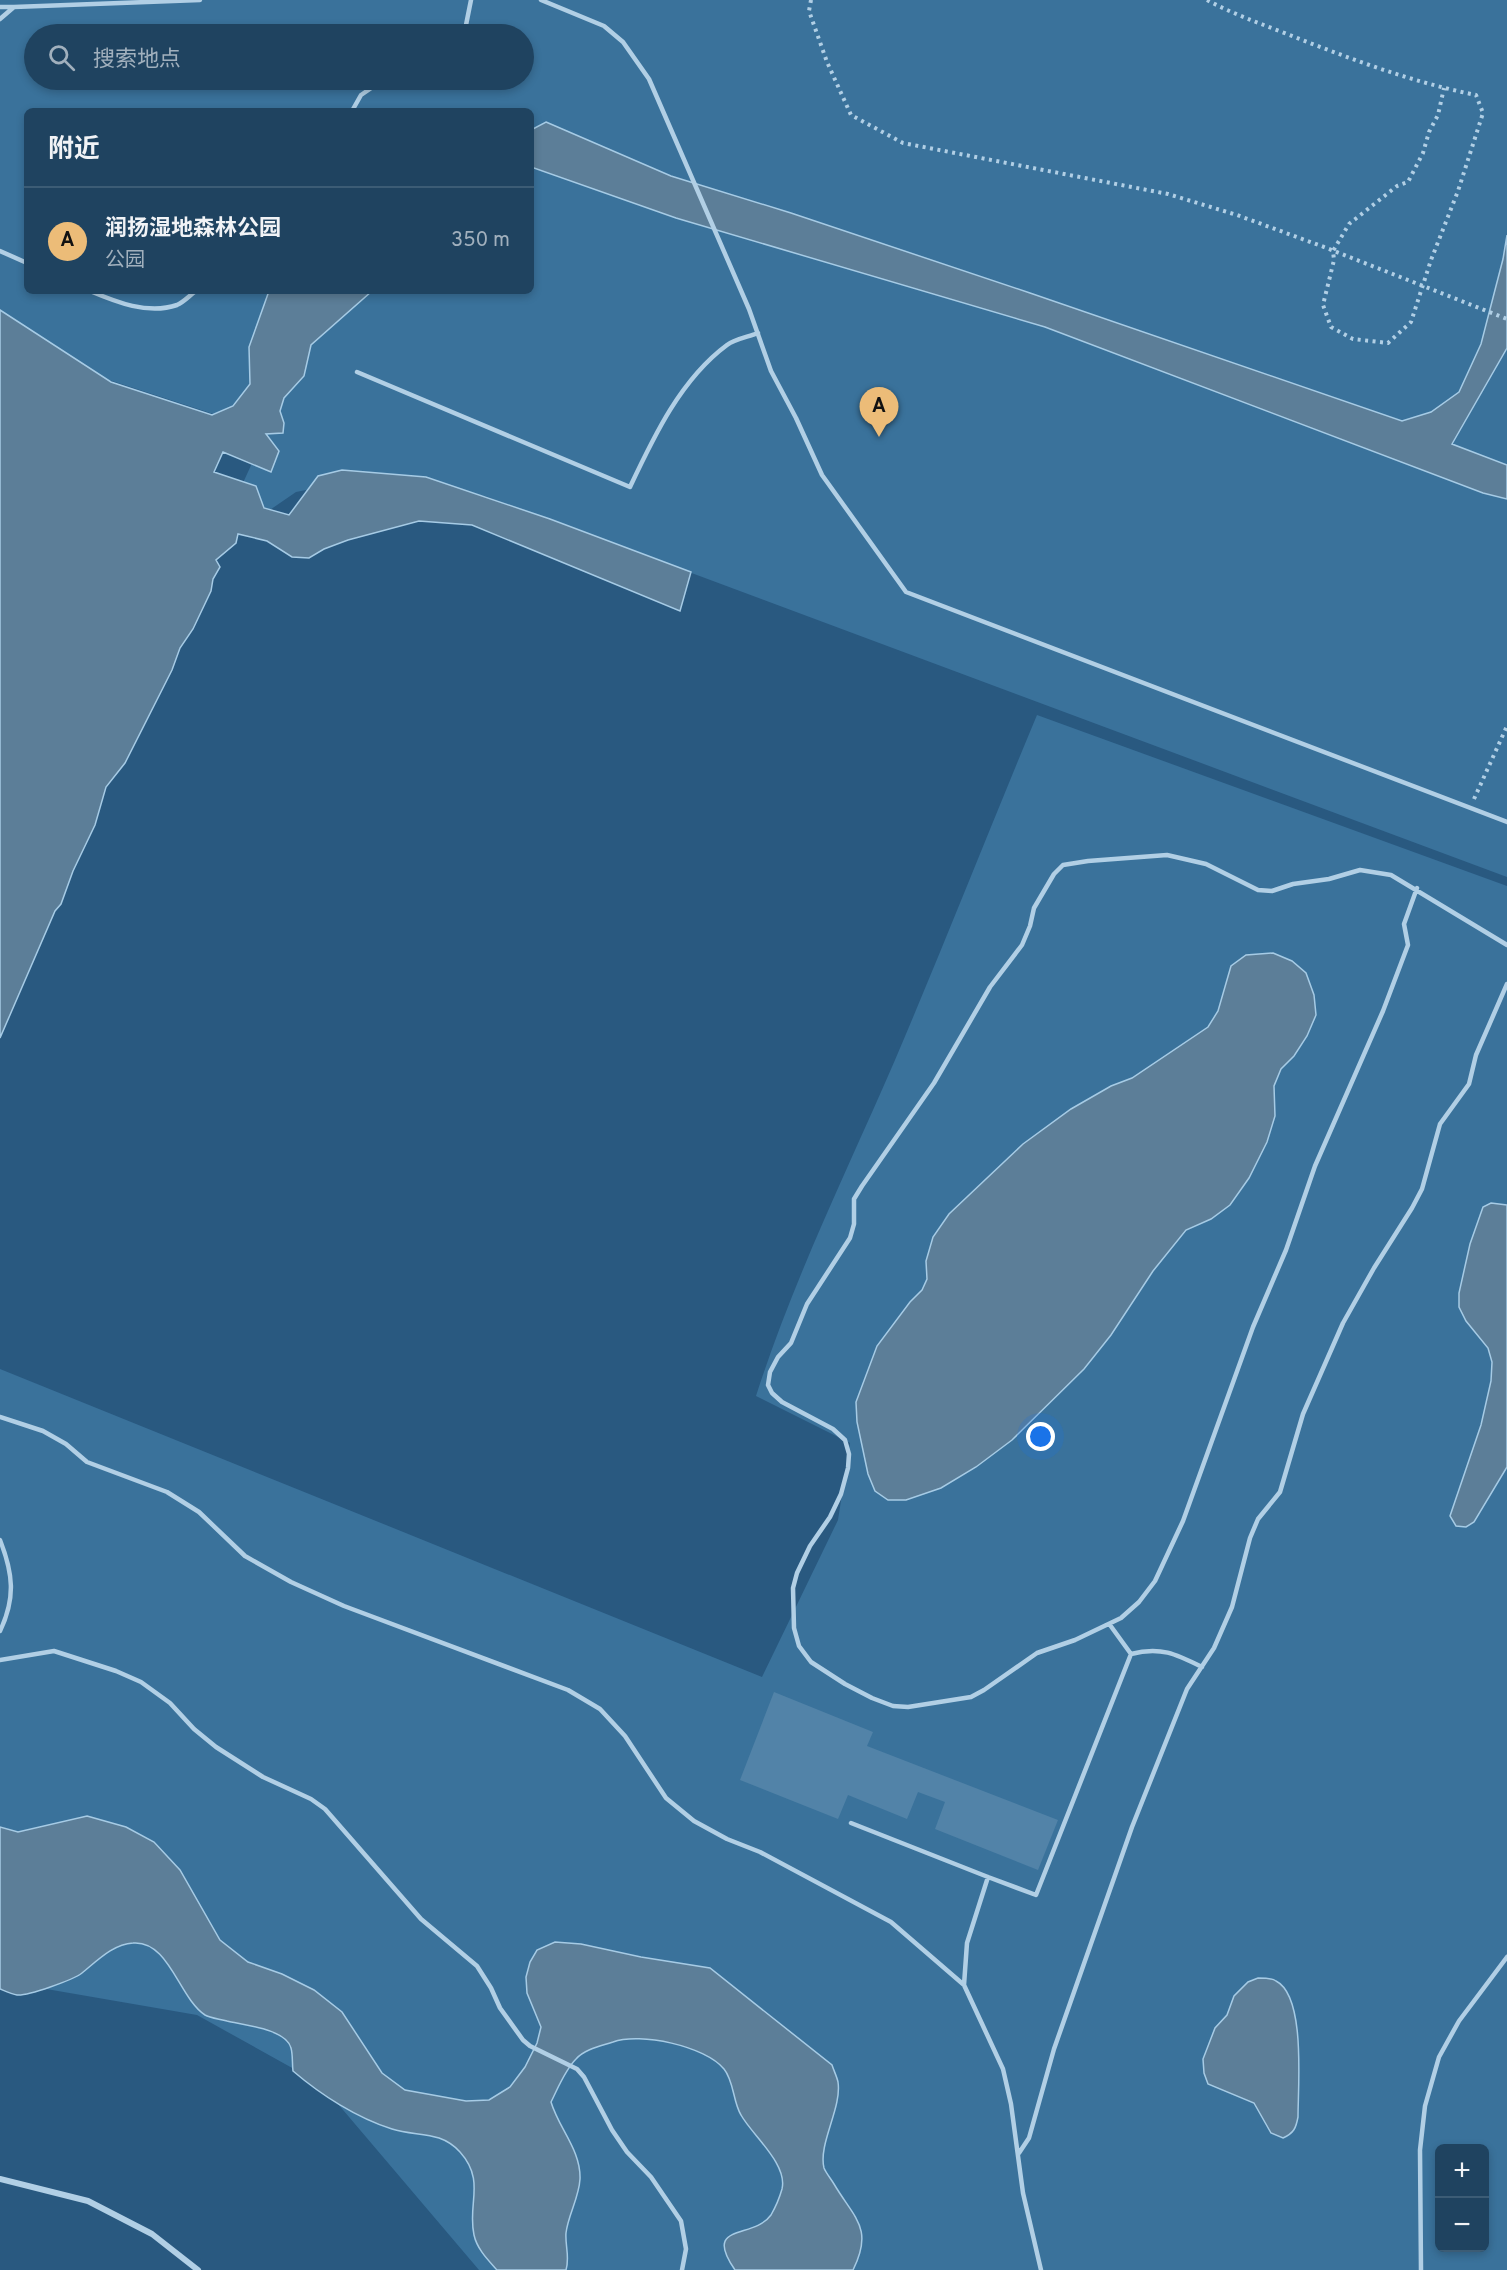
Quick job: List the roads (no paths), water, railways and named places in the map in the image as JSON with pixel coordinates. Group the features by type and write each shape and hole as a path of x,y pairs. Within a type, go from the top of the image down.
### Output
{"street":[{"path":"0,2179 88,2201 152,2234 198,2270"}],"lane":[{"path":"0,7 200,0"},
{"path":"466,24 471,0"},
{"path":"541,0 604,26 622,42 649,79 745,299 771,371 822,475 906,592 1507,822"},
{"path":"0,19 14,7"},
{"path":"354,108 361,95 368,90"},
{"path":"0,250 24,262"},
{"path":"97,294 123,305 156,308 178,305 192,294"},
{"path":"357,372 630,487 648,450 687,384 728,344 758,333"},
{"path":"1417,888 1404,924 1408,945 1383,1011 1315,1166 1286,1250 1253,1327 1183,1521 1155,1581 1139,1602 1121,1618 1110,1624 1075,1640 1037,1653 1000,1680 970,1697 908,1707 893,1706 872,1698 811,1662 799,1646 794,1628 793,1588 797,1573 810,1546 830,1517 841,1494 849,1454 844,1440 833,1429 782,1402 772,1393 768,1385 770,1372 778,1357 791,1343 807,1304 850,1238 854,1224 854,1199 934,1083 990,987 1022,945 1034,908 1054,874 1063,865 1167,855 1206,864 1258,890 1272,891 1293,884 1329,879 1360,870 1392,875 1417,888 1507,945"},
{"path":"1019,2153 1029,2138 1054,2049 1132,1827 1187,1689 1214,1648 1232,1607 1250,1538 1258,1519 1280,1492 1304,1414 1343,1323 1422,1189 1440,1124 1468,1084 1476,1055 1507,984"},
{"path":"0,1417 43,1431 66,1444 87,1462 167,1492 199,1512 245,1556 291,1582 344,1605 568,1690 600,1709 625,1736 666,1798 694,1821 727,1839 769,1856 891,1922 964,1985 1003,2069 1019,2153 1023,2193 1041,2270"},
{"path":"0,1540 7,1557 12,1582 11,1605 0,1631"},
{"path":"1110,1624 1131,1654"},
{"path":"1131,1654 1159,1649 1183,1657 1202,1667"},
{"path":"0,1659 54,1651 116,1671 141,1682 170,1703 194,1729 216,1747 262,1777 311,1799 325,1809 421,1919 477,1966 500,2008 523,2040 530,2046 577,2069 627,2152 656,2185 681,2221 686,2250 682,2270"},
{"path":"851,1823 1035,1895 1131,1654"},
{"path":"964,1985 967,1943 988,1877"},
{"path":"1421,2270 1420,2150 1425,2106 1439,2057 1459,2021 1507,1957"}],"place":[{"name":"润扬湿地森林公园","path":"879,437"}]}
